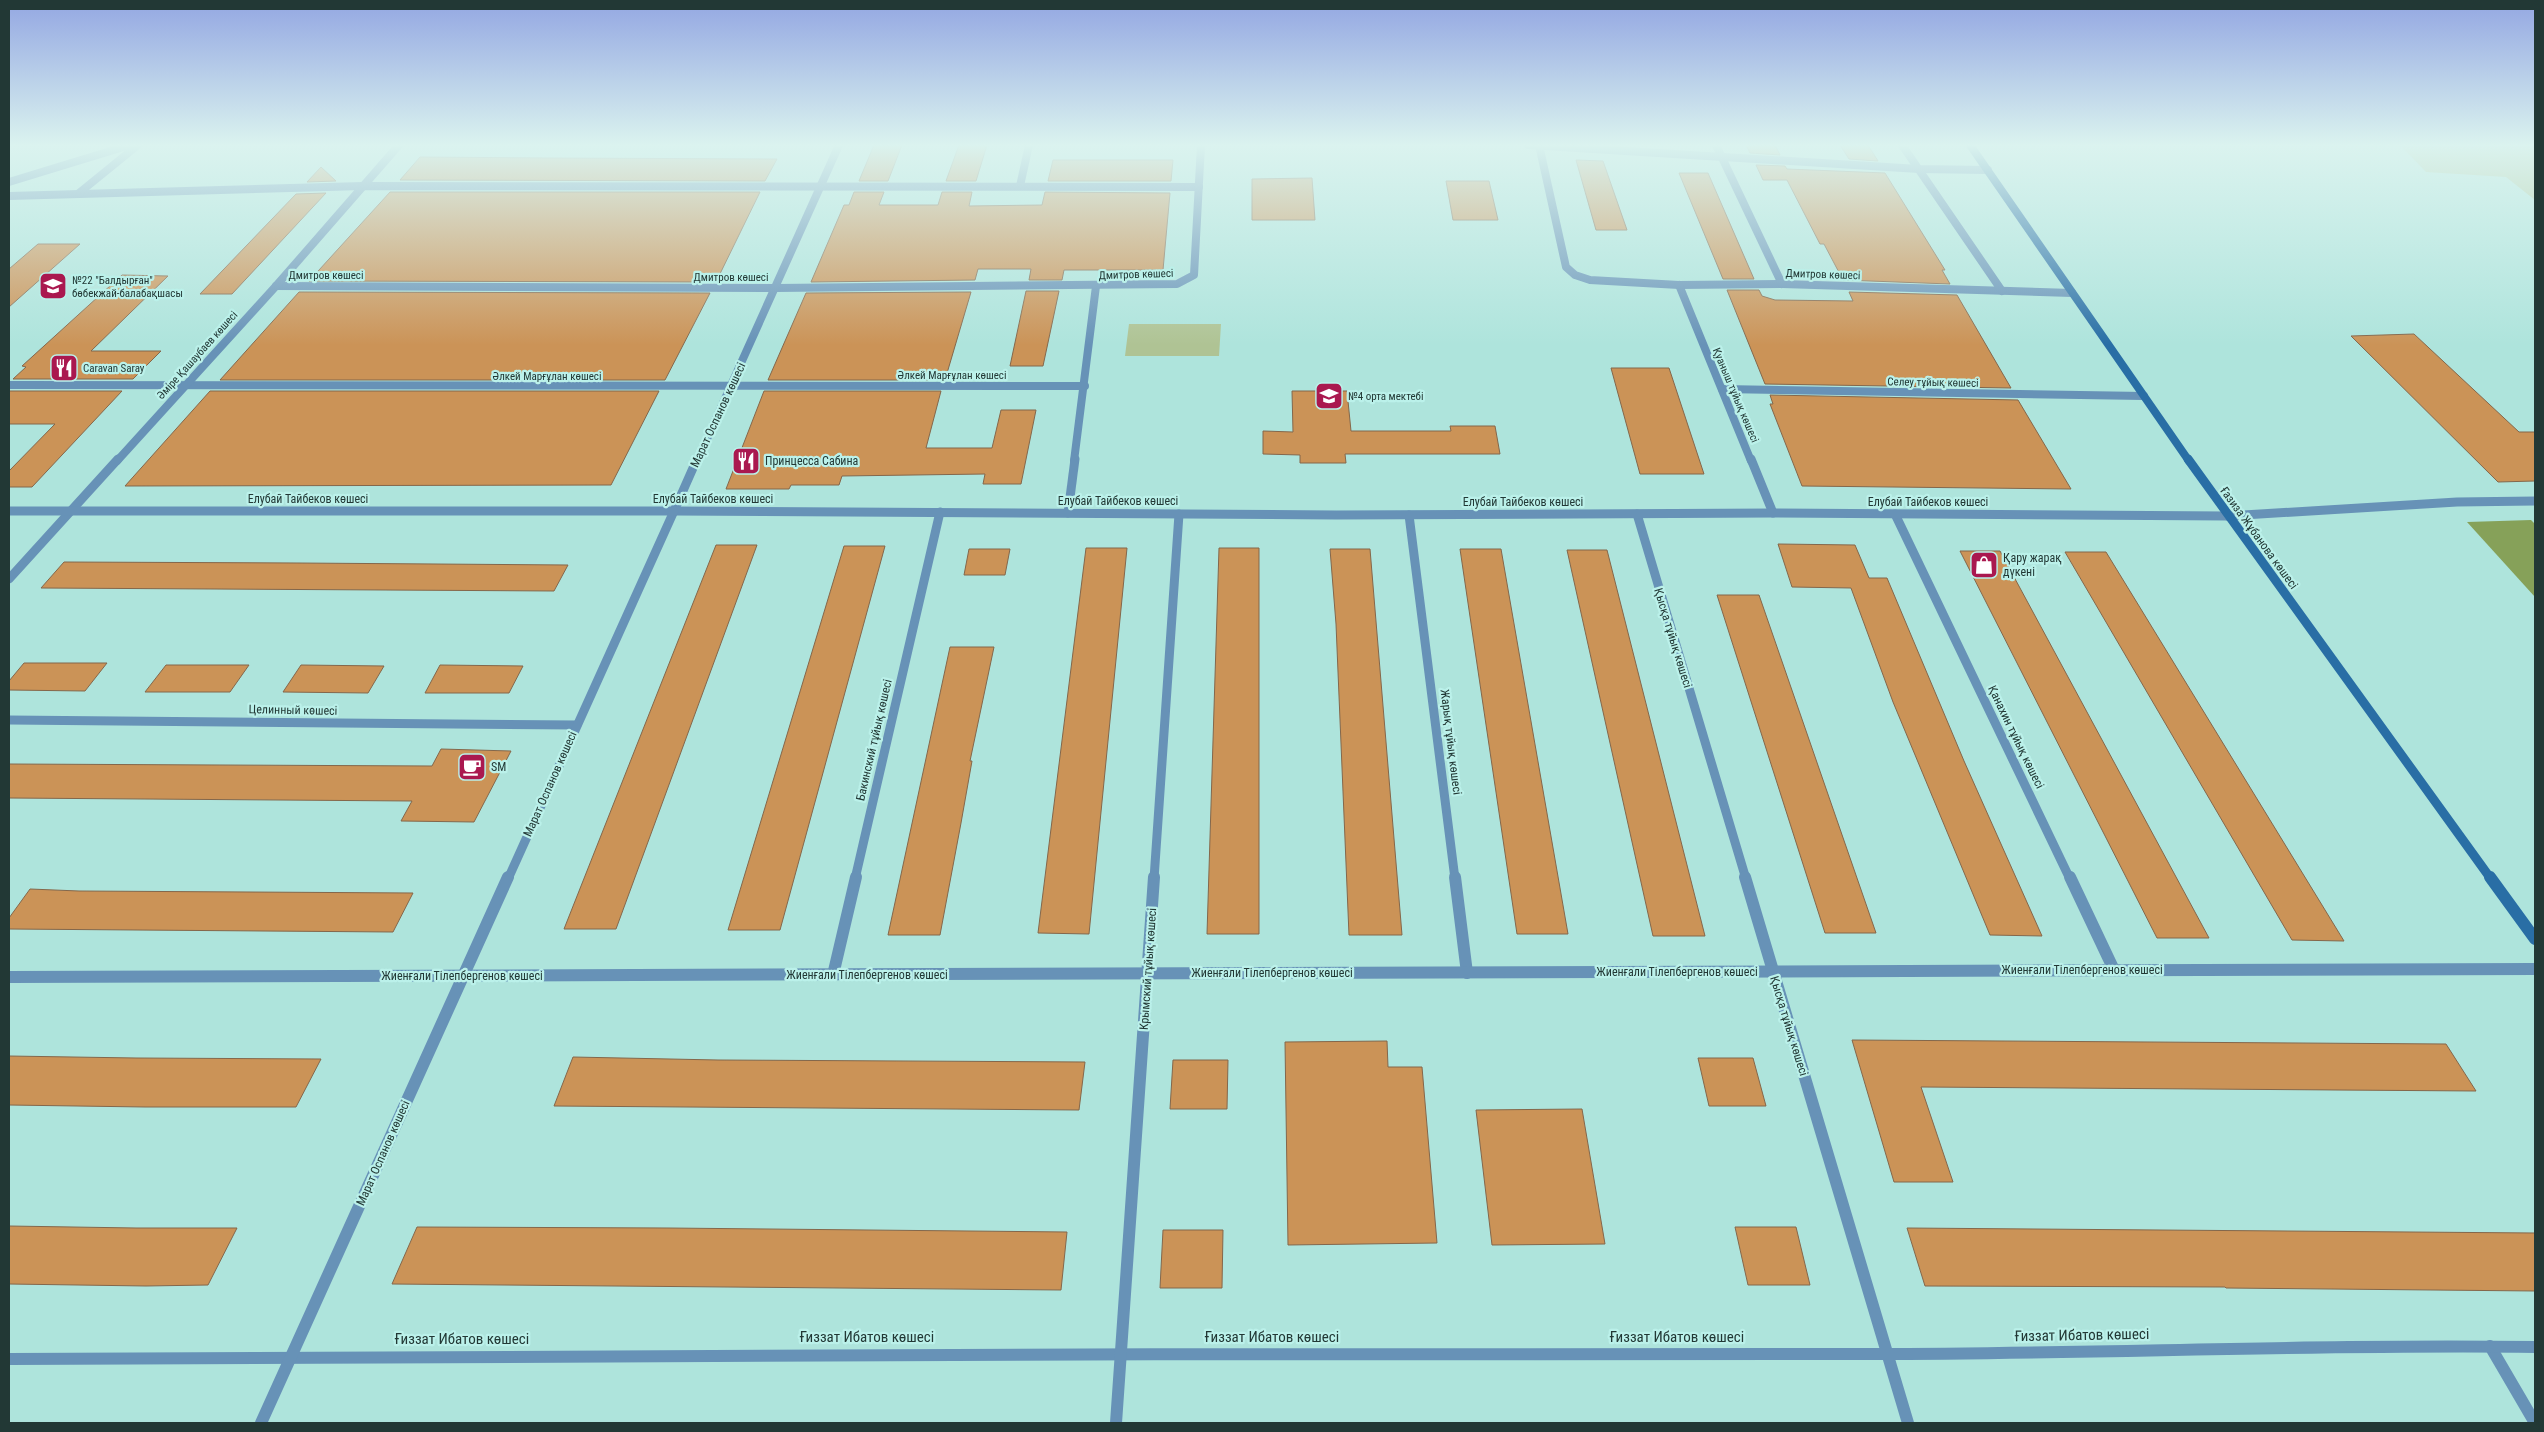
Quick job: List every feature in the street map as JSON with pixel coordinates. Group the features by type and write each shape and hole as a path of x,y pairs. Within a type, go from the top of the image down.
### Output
{"main road":[{"name":"Ғазиза Жұбанова көшесі","path":"2017,212 2227,516 2535,939"}],"street":[{"name":"Әміре Қашаубаев көшесі","path":"9,579 276,286 341,212"},
{"name":"Марат Оспанов көшесі","path":"261,1423 810,212"},
{"name":"Дмитров көшесі","path":"276,286 776,288 1177,284 1186,281 1194,275 1198,212"},
{"name":"Дмитров көшесі","path":"1554,212 1566,267 1575,275 1590,280 1679,285 1782,284 2072,293"},
{"path":"1748,212 1782,284"},
{"path":"1948,212 2002,291"},
{"name":"Қуаныш тұйық көшесі","path":"1679,285 1773,513"},
{"path":"1068,514 1096,286"},
{"name":"Әлкей Марғұлан көшесі","path":"9,385 730,388 1085,386"},
{"name":"Селеу тұйық көшесі","path":"1722,390 2144,396"},
{"name":"Елубай Тайбеков көшесі","path":"9,511 674,511 1409,515 1773,513 2227,516 2456,502 2535,501"},
{"name":"Бакинский тұйық көшесі","path":"833,975 940,512"},
{"name":"Крымский тұйық көшесі","path":"1116,1423 1179,514"},
{"name":"Қысқа тұйық көшесі","path":"1636,514 1908,1423"},
{"name":"Қанахин тұйық көшесі","path":"1895,514 2114,970"},
{"name":"Жарық тұйық көшесі","path":"1409,515 1467,973"},
{"name":"Целинный көшесі","path":"9,720 577,725"},
{"name":"Жиенғали Тілепбергенов көшесі","path":"9,978 2535,969"},
{"path":"2490,1346 2535,1423"},
{"name":"Ғиззат Ибатов көшесі","path":"9,1359 1122,1353 1887,1354 2535,1347"}],"green space":[{"path":"1129,324 1221,324 1219,356 1125,356"},
{"path":"2531,520 2535,524 2535,597 2467,522"}],"building":[{"path":"279,212 308,212 232,294 200,294"},
{"path":"372,212 750,212 716,282 309,281"},
{"path":"841,212 1168,212 1163,270 1064,270 1062,280 1029,280 1031,269 978,269 975,280 811,282"},
{"path":"1252,212 1314,212 1315,220 1252,220"},
{"path":"1452,212 1496,212 1498,220 1453,220"},
{"path":"1591,212 1621,212 1627,230 1596,230"},
{"path":"1695,212 1725,212 1754,279 1723,279"},
{"path":"1803,212 1909,212 1945,270 1942,270 1950,284 1843,280 1824,244 1820,244"},
{"path":"38,244 80,244 9,307 9,269"},
{"path":"122,275 168,276 91,351 161,351 133,379 13,379 26,367 22,366"},
{"path":"1727,290 1759,290 1762,296 1775,300 1853,301 1849,292 1957,295 2011,388 1765,384"},
{"path":"1026,291 1059,291 1043,366 1010,366"},
{"path":"299,292 710,293 665,380 220,380"},
{"path":"971,292 945,380 768,380 806,293"},
{"path":"2414,334 2519,432 2535,432 2535,481 2498,482 2351,336"},
{"path":"1611,368 1669,368 1704,474 1640,474"},
{"path":"9,391 122,391 32,487 9,487 9,471 55,424 9,424"},
{"path":"210,391 659,391 611,485 125,486"},
{"path":"764,391 941,391 926,448 992,448 1001,410 1036,410 1021,484 983,484 985,474 842,476 839,485 791,485 789,489 726,489"},
{"path":"1292,391 1347,391 1351,431 1451,431 1450,426 1495,426 1500,454 1345,454 1346,463 1300,463 1300,455 1263,454 1263,431 1293,432"},
{"path":"1770,395 2018,400 2071,489 1802,486 1770,404 1773,404"},
{"path":"1778,544 1855,545 1869,578 1887,578 1964,761 2042,936 1990,935 1893,702 1851,588 1792,587"},
{"path":"716,545 757,545 616,929 564,929"},
{"path":"844,546 885,546 780,930 728,930"},
{"path":"1086,548 1127,548 1089,934 1038,933"},
{"path":"1219,548 1259,548 1259,934 1207,934"},
{"path":"969,549 1010,549 1005,575 964,575"},
{"path":"1330,549 1370,549 1402,935 1349,935 1336,624"},
{"path":"1460,549 1501,549 1568,934 1517,934"},
{"path":"1567,550 1607,550 1705,936 1653,936"},
{"path":"1960,551 2000,551 2209,938 2157,938"},
{"path":"2065,552 2106,552 2344,941 2292,940"},
{"path":"64,562 568,565 554,591 41,588"},
{"path":"1717,595 1759,595 1876,933 1825,933"},
{"path":"950,647 994,647 970,761 972,761 940,935 888,935"},
{"path":"24,663 107,663 85,691 9,690 9,681"},
{"path":"166,665 249,665 230,692 145,692"},
{"path":"301,665 384,666 368,693 283,692"},
{"path":"440,665 523,666 509,693 425,693"},
{"path":"441,749 511,751 474,822 401,821 412,801 9,798 9,764 432,766"},
{"path":"30,889 413,893 393,932 9,929 9,918"},
{"path":"1852,1040 2446,1044 2476,1091 1921,1087 1953,1182 1894,1182"},
{"path":"1387,1041 1388,1067 1422,1067 1437,1243 1288,1245 1285,1042"},
{"path":"9,1056 321,1059 296,1107 145,1107 9,1105"},
{"path":"573,1057 718,1060 1085,1062 1079,1110 554,1106"},
{"path":"1698,1058 1753,1058 1766,1106 1709,1106"},
{"path":"1173,1060 1228,1060 1227,1109 1170,1109"},
{"path":"1582,1109 1605,1244 1492,1245 1476,1110"},
{"path":"9,1226 237,1228 208,1285 146,1286 9,1284"},
{"path":"417,1227 1067,1232 1061,1290 392,1284"},
{"path":"1735,1227 1796,1227 1810,1285 1748,1285"},
{"path":"1907,1228 2535,1233 2535,1291 1925,1286"},
{"path":"1163,1230 1223,1230 1222,1288 1160,1288"}],"place":[{"name":"№22 \"Балдырған\" бөбекжай-балабақшасы","path":"53,286"},
{"name":"Caravan Saray","path":"64,368"},
{"name":"№4 орта мектебі","path":"1329,396"},
{"name":"Принцесса Сабина","path":"746,461"},
{"name":"Қару жарақ дүкені","path":"1984,565"},
{"name":"SM","path":"472,767"}]}
